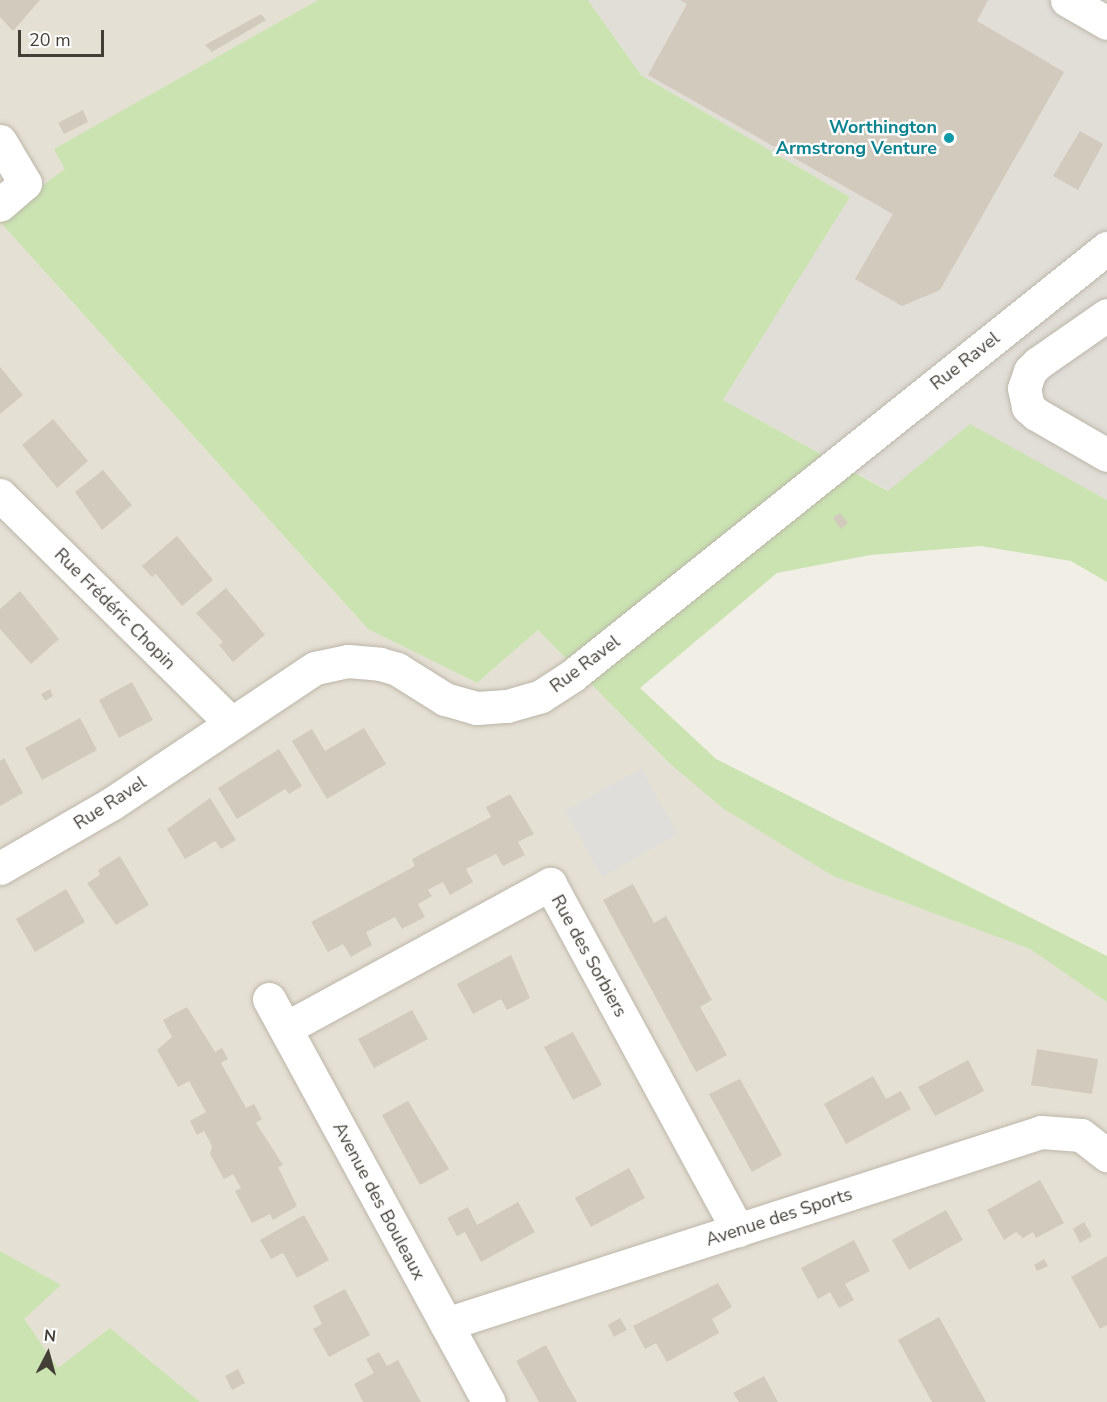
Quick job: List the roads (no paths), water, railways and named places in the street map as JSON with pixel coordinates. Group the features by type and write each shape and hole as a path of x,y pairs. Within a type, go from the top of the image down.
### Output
{"street":[{"path":"1066,0 1107,23"},
{"path":"0,141 25,183 0,205"},
{"name":"Rue Ravel","path":"0,868 111,804 230,722 315,668 348,661 397,669 460,705 493,708 541,696 573,675 1107,248"},
{"path":"1107,315 1038,363 1030,371 1024,388 1028,407 1035,414 1107,455"},
{"name":"Rue Frédéric Chopin","path":"0,495 230,722"},
{"name":"Rue des Sorbiers","path":"286,1028 550,884 738,1230"},
{"name":"Avenue des Bouleaux","path":"269,999 489,1402"},
{"name":"Avenue des Sports","path":"446,1324 1041,1132 1081,1134 1107,1155"}],"place":[{"name":"Worthington Armstrong Venture","path":"949,138"}]}
